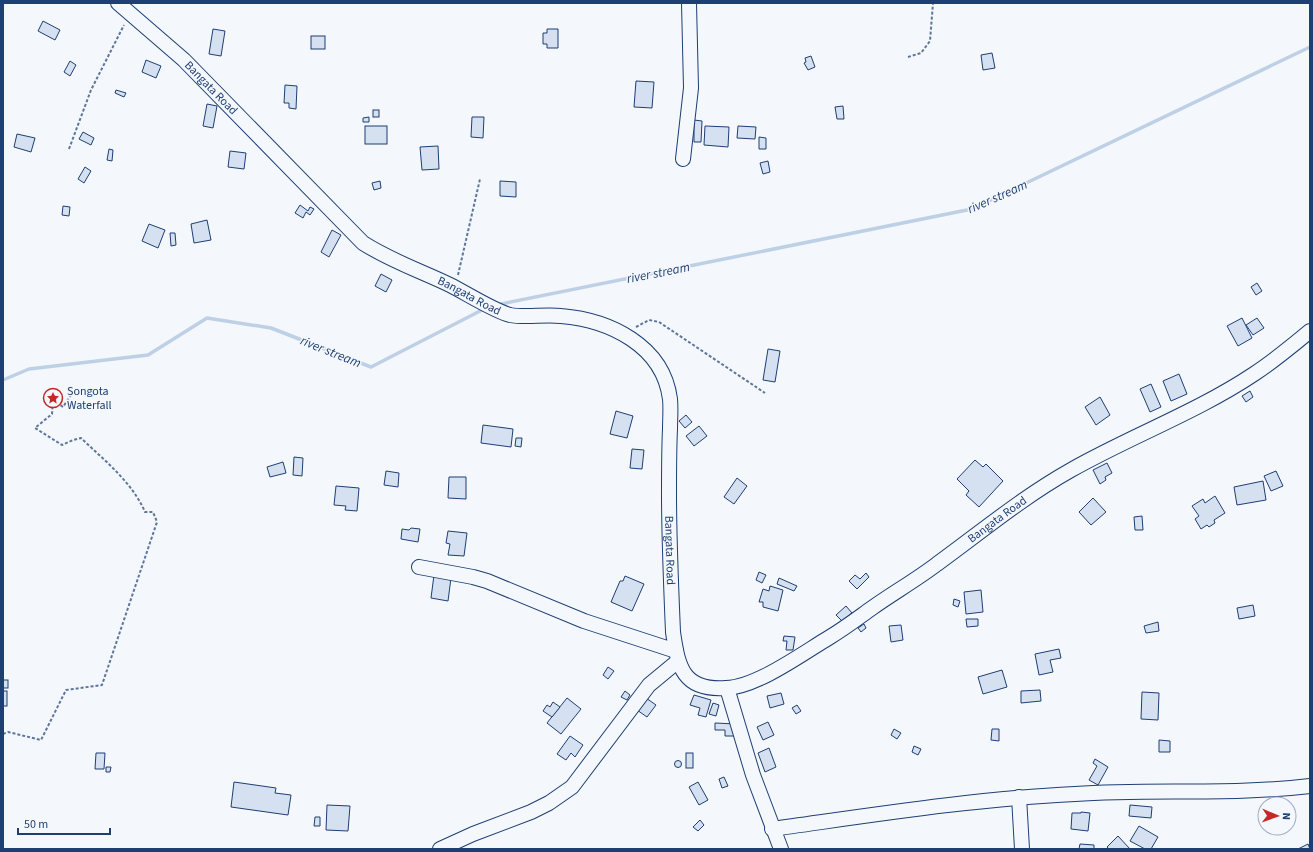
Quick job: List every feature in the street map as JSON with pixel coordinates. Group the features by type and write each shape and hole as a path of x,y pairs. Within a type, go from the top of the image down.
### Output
{"street":[{"name":"Bangata Road","path":"118,3 184,60 213,88 364,243 401,264 456,288 510,315 561,316 590,320 609,326 626,334 640,345 655,362 664,379 670,399 669,513 673,632 677,656 683,673 697,684 708,687 727,688 746,684 770,672 841,630 935,566 1025,500 1070,471 1253,375 1310,331"},
{"path":"683,160 690,88 689,3"},
{"path":"419,568 473,577 677,656 649,685 572,787 549,803 531,812 473,834 440,849"},
{"path":"727,688 752,775 781,849"},
{"path":"772,829 944,805 1020,797 1163,790 1229,791 1282,789 1310,786"},
{"path":"1020,797 1022,849"}],"path":[{"path":"908,57 921,53 928,44 931,31 933,3"},
{"path":"68,149 91,90 130,13"},
{"path":"456,288 480,179"},
{"path":"626,334 643,322 649,320 659,322 765,393"},
{"path":"3,734 8,732 41,740 66,690 102,685 157,522 153,512 145,512 139,498 121,476 81,438 62,445 35,428 52,414 53,399 63,407 73,392 91,390"}],"building":[{"path":"43,21 60,30 55,40 38,31"},
{"path":"213,29 225,31 221,56 209,54"},
{"path":"547,29 558,29 558,48 547,48 547,44 543,44 543,33 547,33"},
{"path":"311,36 325,36 325,49 311,49"},
{"path":"992,53 995,68 983,70 981,55"},
{"path":"811,56 815,67 808,70 804,63 806,62 805,58"},
{"path":"146,60 161,66 156,78 142,72"},
{"path":"70,61 76,65 70,76 64,72"},
{"path":"636,81 654,82 652,108 634,107"},
{"path":"285,85 297,86 296,109 289,108 289,103 284,103"},
{"path":"116,90 126,93 124,97 115,93"},
{"path":"207,104 217,106 213,128 203,126"},
{"path":"843,106 844,119 837,119 835,107"},
{"path":"373,110 379,110 379,117 373,117"},
{"path":"369,117 369,122 363,122 363,118"},
{"path":"472,117 484,117 483,138 471,137"},
{"path":"694,120 702,121 701,142 694,142"},
{"path":"365,126 387,126 387,144 365,144"},
{"path":"705,126 729,127 728,147 704,145"},
{"path":"738,126 756,127 755,139 737,138"},
{"path":"83,132 94,138 91,145 79,139"},
{"path":"17,134 35,138 31,152 14,147"},
{"path":"759,137 766,138 766,149 759,149"},
{"path":"438,146 439,169 422,170 420,147"},
{"path":"109,149 113,150 112,161 107,160"},
{"path":"230,151 246,153 244,169 228,167"},
{"path":"768,161 770,172 763,174 760,163"},
{"path":"85,167 91,171 84,183 78,179"},
{"path":"380,181 381,188 374,190 372,183"},
{"path":"500,181 516,182 516,197 500,196"},
{"path":"300,205 308,211 310,207 314,209 310,215 306,212 303,218 295,213"},
{"path":"63,206 70,207 69,216 62,215"},
{"path":"207,220 211,240 194,243 191,224"},
{"path":"149,224 165,230 158,248 142,241"},
{"path":"332,230 341,235 329,257 321,252"},
{"path":"170,233 175,233 176,245 171,246"},
{"path":"381,274 392,280 386,292 375,286"},
{"path":"1257,283 1262,291 1256,295 1251,287"},
{"path":"1242,318 1252,338 1238,346 1227,326"},
{"path":"1257,318 1264,328 1253,335 1246,325"},
{"path":"768,349 780,351 775,382 763,380"},
{"path":"1179,374 1187,394 1171,401 1163,381"},
{"path":"1151,384 1161,407 1150,412 1140,389"},
{"path":"1250,391 1253,397 1246,402 1242,396"},
{"path":"1100,397 1110,415 1096,425 1085,407"},
{"path":"616,411 633,416 627,438 610,434"},
{"path":"686,415 692,422 685,428 679,421"},
{"path":"483,425 513,429 511,447 481,443"},
{"path":"699,426 707,436 694,446 686,436"},
{"path":"516,438 522,438 521,447 515,446"},
{"path":"632,449 644,450 642,469 630,468"},
{"path":"294,457 303,458 302,476 293,475"},
{"path":"975,460 983,467 986,464 1003,481 979,507 966,495 969,491 957,479"},
{"path":"283,462 286,473 270,477 267,467"},
{"path":"1107,463 1112,473 1105,477 1106,480 1100,484 1093,470"},
{"path":"386,471 399,473 398,487 384,485"},
{"path":"1276,471 1283,486 1271,491 1264,476"},
{"path":"449,477 466,477 466,499 448,498"},
{"path":"737,478 747,486 734,504 724,497"},
{"path":"1263,481 1266,500 1237,505 1234,487"},
{"path":"336,486 359,488 357,511 345,510 346,506 334,505"},
{"path":"1215,496 1225,513 1214,520 1215,523 1209,527 1207,525 1201,529 1195,519 1199,516 1192,506 1203,499 1205,503"},
{"path":"1093,498 1106,512 1091,525 1079,512"},
{"path":"1142,516 1143,530 1135,530 1134,517"},
{"path":"411,528 420,529 418,542 401,539 402,529 409,530"},
{"path":"448,531 467,533 464,556 448,555 450,544 446,543"},
{"path":"759,572 766,575 762,583 756,580"},
{"path":"866,573 869,577 857,589 849,581 855,575 860,579"},
{"path":"434,575 451,578 448,601 431,598"},
{"path":"625,576 644,584 632,611 611,602 620,581 623,581"},
{"path":"779,578 797,586 794,591 777,584"},
{"path":"770,586 783,590 778,611 763,607 763,602 759,602 763,589 769,591"},
{"path":"981,590 983,612 966,614 964,592"},
{"path":"954,599 960,601 958,607 953,605"},
{"path":"1253,605 1255,616 1239,619 1237,608"},
{"path":"846,606 852,613 842,621 836,615"},
{"path":"966,619 978,619 978,626 967,627"},
{"path":"1158,622 1159,631 1146,633 1144,626"},
{"path":"864,624 866,628 861,632 858,628"},
{"path":"901,625 903,640 891,642 889,626"},
{"path":"784,636 795,637 793,650 786,650 787,641 783,641"},
{"path":"1059,649 1061,658 1050,660 1053,672 1039,675 1035,654"},
{"path":"608,667 614,671 608,679 603,675"},
{"path":"1002,670 1007,687 983,694 978,677"},
{"path":"3,680 8,680 8,688 3,688"},
{"path":"1040,690 1041,701 1021,703 1021,691"},
{"path":"3,691 7,691 7,706 3,706"},
{"path":"625,691 630,695 627,700 621,697"},
{"path":"1142,692 1159,693 1158,720 1141,719"},
{"path":"781,693 784,704 770,708 767,696"},
{"path":"694,695 711,700 706,717 698,715 700,708 690,705"},
{"path":"567,698 581,709 561,734 547,723"},
{"path":"646,698 656,705 647,717 637,710"},
{"path":"553,702 560,707 552,717 543,711 547,705 550,707"},
{"path":"713,703 719,705 716,716 709,714"},
{"path":"797,705 801,711 796,714 792,708"},
{"path":"768,722 774,735 763,740 757,727"},
{"path":"715,723 736,724 736,736 725,736 725,730 715,730"},
{"path":"894,729 901,733 897,739 891,735"},
{"path":"992,729 999,729 999,741 991,740"},
{"path":"570,736 583,745 575,757 571,753 566,760 557,754"},
{"path":"1159,740 1170,741 1170,752 1159,752"},
{"path":"914,746 921,749 918,755 912,752"},
{"path":"769,748 776,767 765,772 758,753"},
{"path":"96,753 105,753 104,769 95,769"},
{"path":"686,753 693,753 693,768 686,768"},
{"path":"1095,759 1108,767 1098,785 1089,780 1097,766 1093,763"},
{"path":"678,760 681,761 681,767 678,768 675,767 674,764 675,761"},
{"path":"106,767 111,767 110,772 106,772"},
{"path":"724,777 728,786 722,788 719,779"},
{"path":"234,782 276,788 275,793 291,795 288,815 231,807"},
{"path":"698,782 708,800 699,805 689,787"},
{"path":"327,805 350,806 348,831 326,830"},
{"path":"1130,805 1152,807 1151,818 1129,816"},
{"path":"1072,813 1090,813 1088,831 1071,829"},
{"path":"315,817 320,817 320,826 314,826"},
{"path":"700,820 704,825 698,831 693,827"},
{"path":"1139,826 1158,837 1151,849 1145,849 1130,841"},
{"path":"1118,836 1130,849 1109,849 1107,847"},
{"path":"1080,844 1094,845 1094,849 1079,849"},
{"path":"1308,844 1310,849 1298,849"}],"waterway":[{"name":"river stream","path":"496,305 972,209 1310,47"},
{"name":"river stream","path":"3,380 29,369 148,355 207,318 271,328 371,367 484,309"}],"place":[{"name":"Songota Waterfall","path":"53,398"}]}
